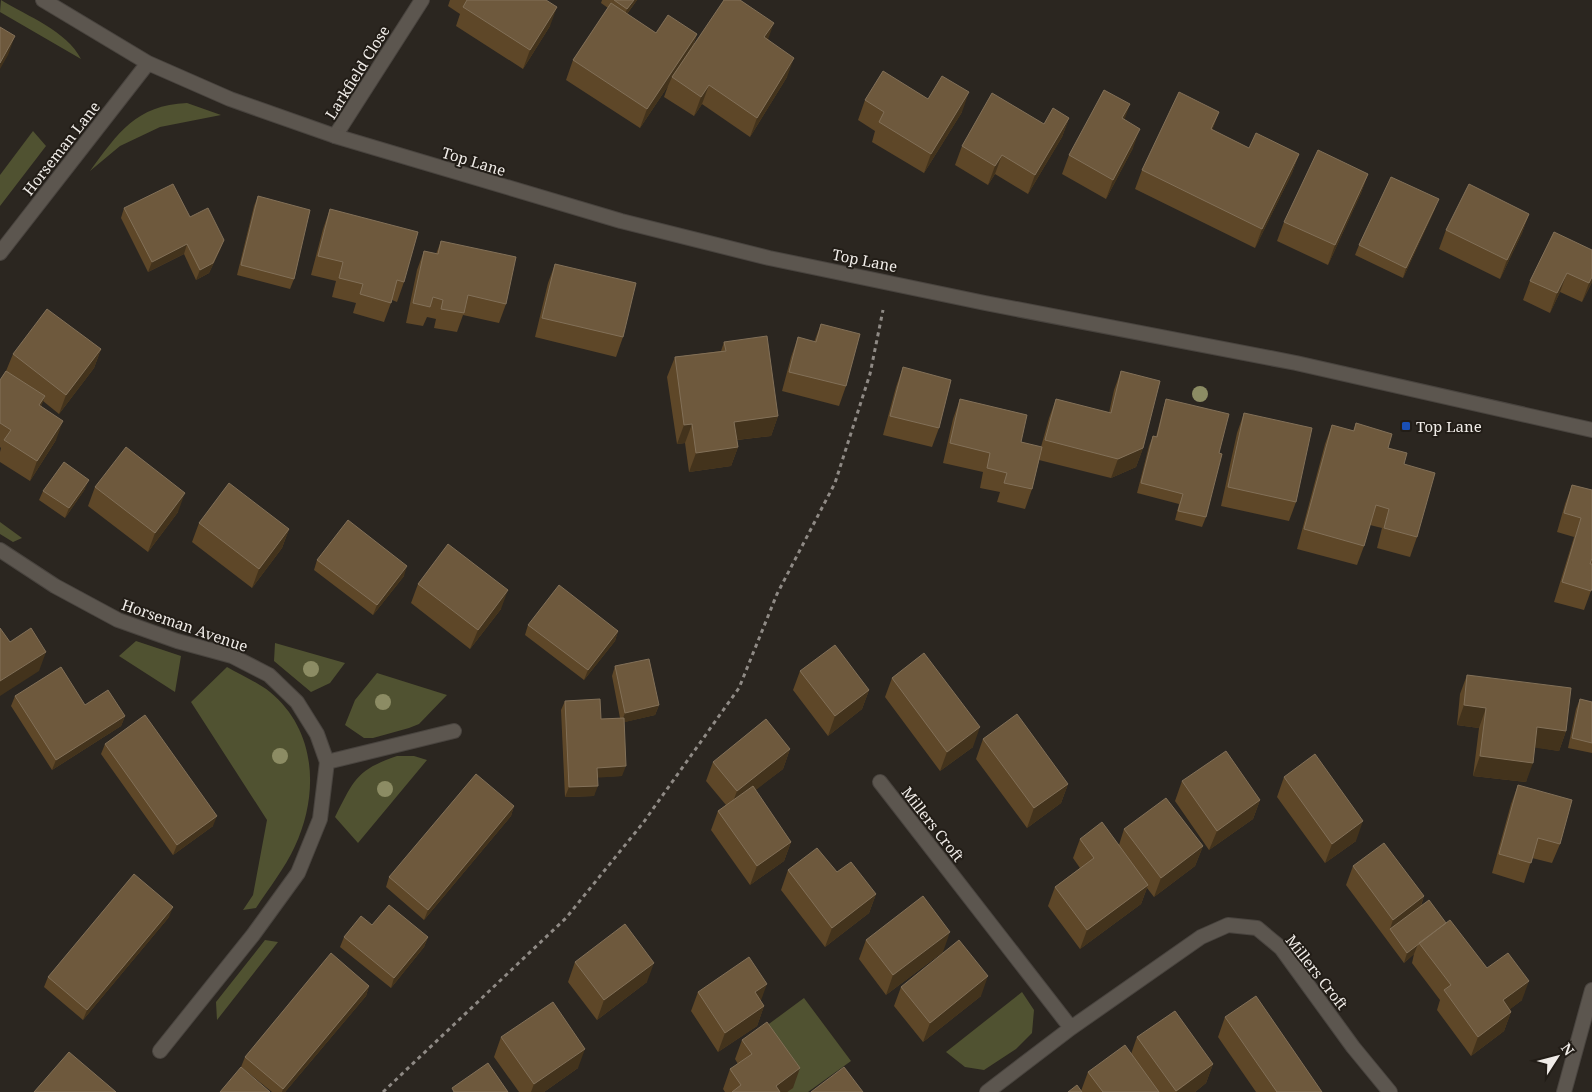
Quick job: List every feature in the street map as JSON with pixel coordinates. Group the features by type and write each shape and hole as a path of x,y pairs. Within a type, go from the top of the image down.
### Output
{"street":[{"name":"Top Lane","path":"43,0 148,63 230,100 335,136 621,221 769,258 985,303 1296,363 1592,430"},
{"name":"Larkfield Close","path":"335,136 422,0"},
{"name":"Horseman Lane","path":"0,253 148,63"},
{"name":"Horseman Avenue","path":"0,550 55,586 118,620 177,641 232,656 269,675 297,702 317,734 326,762 320,819 298,873 253,935 160,1051"},
{"path":"326,762 454,731"},
{"name":"Millers Croft","path":"880,782 1071,1028"},
{"name":"Millers Croft","path":"987,1092 1071,1028 1200,937 1228,925 1257,928 1280,948 1390,1092"},
{"path":"1564,1092 1592,990"}],"path":[{"path":"383,1092 566,918 643,823 739,688 777,594 836,483 870,374 890,282"}],"green space":[{"path":"1,0 56,32 75,49 81,59 0,12"},
{"path":"187,103 221,115 160,127 120,146 90,171 120,133 141,115 169,105"},
{"path":"33,131 46,146 0,206 0,175"},
{"path":"0,522 22,538 13,542 0,534"},
{"path":"136,641 181,656 175,692 119,656"},
{"path":"275,643 345,663 330,683 311,692 274,661"},
{"path":"227,667 265,688 286,708 297,725 305,744 309,764 310,785 308,805 303,826 295,846 282,870 256,908 243,910 253,895 267,820 191,702"},
{"path":"377,673 447,695 419,724 373,738 364,738 345,725 355,700"},
{"path":"397,756 414,756 427,760 358,843 335,817 352,785 364,772 383,761"},
{"path":"265,940 278,942 217,1020 216,1002"},
{"path":"1022,992 1034,1010 1032,1033 1016,1049 984,1070 965,1067 946,1052"},
{"path":"804,998 851,1061 808,1092 787,1092 793,1087 754,1035"}],"building":[{"path":"467,0 546,0 557,7 530,50 463,7"},
{"path":"614,0 634,0 627,9"},
{"path":"724,0 740,0 774,23 764,37 794,58 757,118 709,85 701,97 672,77"},
{"path":"611,3 656,33 668,15 697,34 647,109 573,60"},
{"path":"0,27 15,36 0,63"},
{"path":"883,71 928,99 942,76 969,92 931,154 879,122 884,112 865,100"},
{"path":"1104,90 1130,104 1122,118 1140,129 1113,180 1069,155"},
{"path":"1179,92 1219,112 1211,129 1249,148 1256,133 1299,154 1262,229 1142,170"},
{"path":"992,93 1044,124 1053,108 1069,118 1035,175 1002,155 995,166 962,146"},
{"path":"1318,150 1368,174 1335,245 1284,222"},
{"path":"1391,177 1439,199 1406,268 1359,245"},
{"path":"173,184 190,217 208,208 224,240 213,263 200,270 187,244 152,262 124,208"},
{"path":"1469,184 1529,214 1507,260 1446,230"},
{"path":"258,196 310,210 294,279 241,265"},
{"path":"330,209 418,232 404,282 397,280 391,303 360,294 363,284 339,278 343,262 318,256"},
{"path":"1554,232 1592,250 1592,277 1589,283 1567,273 1557,293 1530,281"},
{"path":"441,241 516,257 506,304 468,295 464,313 441,309 443,300 433,297 430,307 413,303 424,251 438,254"},
{"path":"555,264 636,283 623,337 542,318"},
{"path":"47,309 101,349 66,395 13,354"},
{"path":"821,324 860,334 846,386 789,372 798,337 816,342"},
{"path":"767,336 778,416 734,422 738,447 696,453 692,424 684,425 675,357 726,351 724,342"},
{"path":"903,367 951,380 939,428 890,416"},
{"path":"6,371 45,396 39,405 63,421 37,461 4,440 11,430 0,423 0,380"},
{"path":"1121,371 1160,381 1143,448 1118,459 1045,440 1056,399 1111,413"},
{"path":"960,399 1027,415 1021,442 1042,447 1032,489 1004,483 1007,473 987,468 990,453 950,443"},
{"path":"1166,399 1229,414 1219,453 1222,454 1206,517 1178,511 1183,494 1141,483 1153,436 1157,437"},
{"path":"1244,413 1312,428 1296,502 1228,487"},
{"path":"1356,423 1392,434 1388,448 1407,453 1404,464 1435,473 1417,537 1384,528 1389,509 1376,505 1364,546 1304,529 1332,425 1354,431"},
{"path":"126,447 185,493 155,533 95,487"},
{"path":"64,462 89,480 69,508 43,491"},
{"path":"229,483 289,529 259,569 199,523"},
{"path":"1572,485 1592,490 1591,591 1562,582 1581,518 1564,513"},
{"path":"348,520 407,566 377,605 317,560"},
{"path":"448,544 508,590 478,630 418,584"},
{"path":"559,585 618,631 588,670 528,625"},
{"path":"0,628 10,642 31,628 46,652 0,681"},
{"path":"835,645 869,690 835,716 800,671"},
{"path":"924,653 980,727 947,752 892,678"},
{"path":"649,659 659,705 625,713 615,666"},
{"path":"61,667 85,705 108,690 125,716 56,760 15,696"},
{"path":"1467,675 1571,688 1566,731 1537,727 1533,763 1480,756 1486,708 1464,705"},
{"path":"600,699 601,719 624,718 626,766 597,768 598,786 569,787 565,701"},
{"path":"1580,699 1592,702 1592,743 1572,738"},
{"path":"1017,714 1068,784 1034,808 983,739"},
{"path":"145,715 217,816 177,845 105,744"},
{"path":"766,719 790,749 737,791 713,762"},
{"path":"1226,751 1260,800 1217,831 1182,781"},
{"path":"1315,754 1363,821 1332,844 1284,777"},
{"path":"476,774 514,806 428,910 389,877"},
{"path":"1518,785 1572,800 1560,844 1538,838 1531,863 1499,854"},
{"path":"753,786 791,842 757,866 718,811"},
{"path":"1166,798 1203,846 1161,878 1124,829"},
{"path":"1102,822 1148,885 1087,930 1055,887 1094,858 1080,839"},
{"path":"1384,843 1424,896 1393,920 1353,866"},
{"path":"817,848 837,872 851,862 876,894 832,928 788,870"},
{"path":"134,874 173,907 87,1010 48,977"},
{"path":"923,896 950,932 893,975 866,940"},
{"path":"1429,900 1446,923 1407,953 1390,929"},
{"path":"389,905 428,937 394,978 344,937 361,916 372,925"},
{"path":"1450,920 1487,968 1508,953 1529,981 1503,1000 1511,1012 1478,1037 1444,990 1451,985 1419,943"},
{"path":"625,924 654,963 604,1000 575,962"},
{"path":"959,940 988,976 930,1023 901,987"},
{"path":"331,953 369,986 283,1089 245,1057"},
{"path":"749,957 767,984 755,992 764,1006 725,1033 698,992"},
{"path":"1256,996 1322,1092 1277,1092 1225,1017"},
{"path":"553,1002 585,1049 534,1084 501,1037"},
{"path":"1175,1011 1213,1064 1176,1091 1137,1037"},
{"path":"767,1022 800,1068 776,1086 780,1092 732,1092 741,1085 730,1069 752,1054 742,1040"},
{"path":"1125,1045 1159,1092 1103,1092 1088,1072"},
{"path":"69,1052 116,1092 34,1092"},
{"path":"488,1063 508,1092 454,1092 452,1088"},
{"path":"241,1067 270,1092 220,1092"},
{"path":"844,1067 863,1092 811,1092"},
{"path":"1077,1085 1082,1092 1068,1092"}],"place":[{"name":"Top Lane","path":"1406,426"}]}
